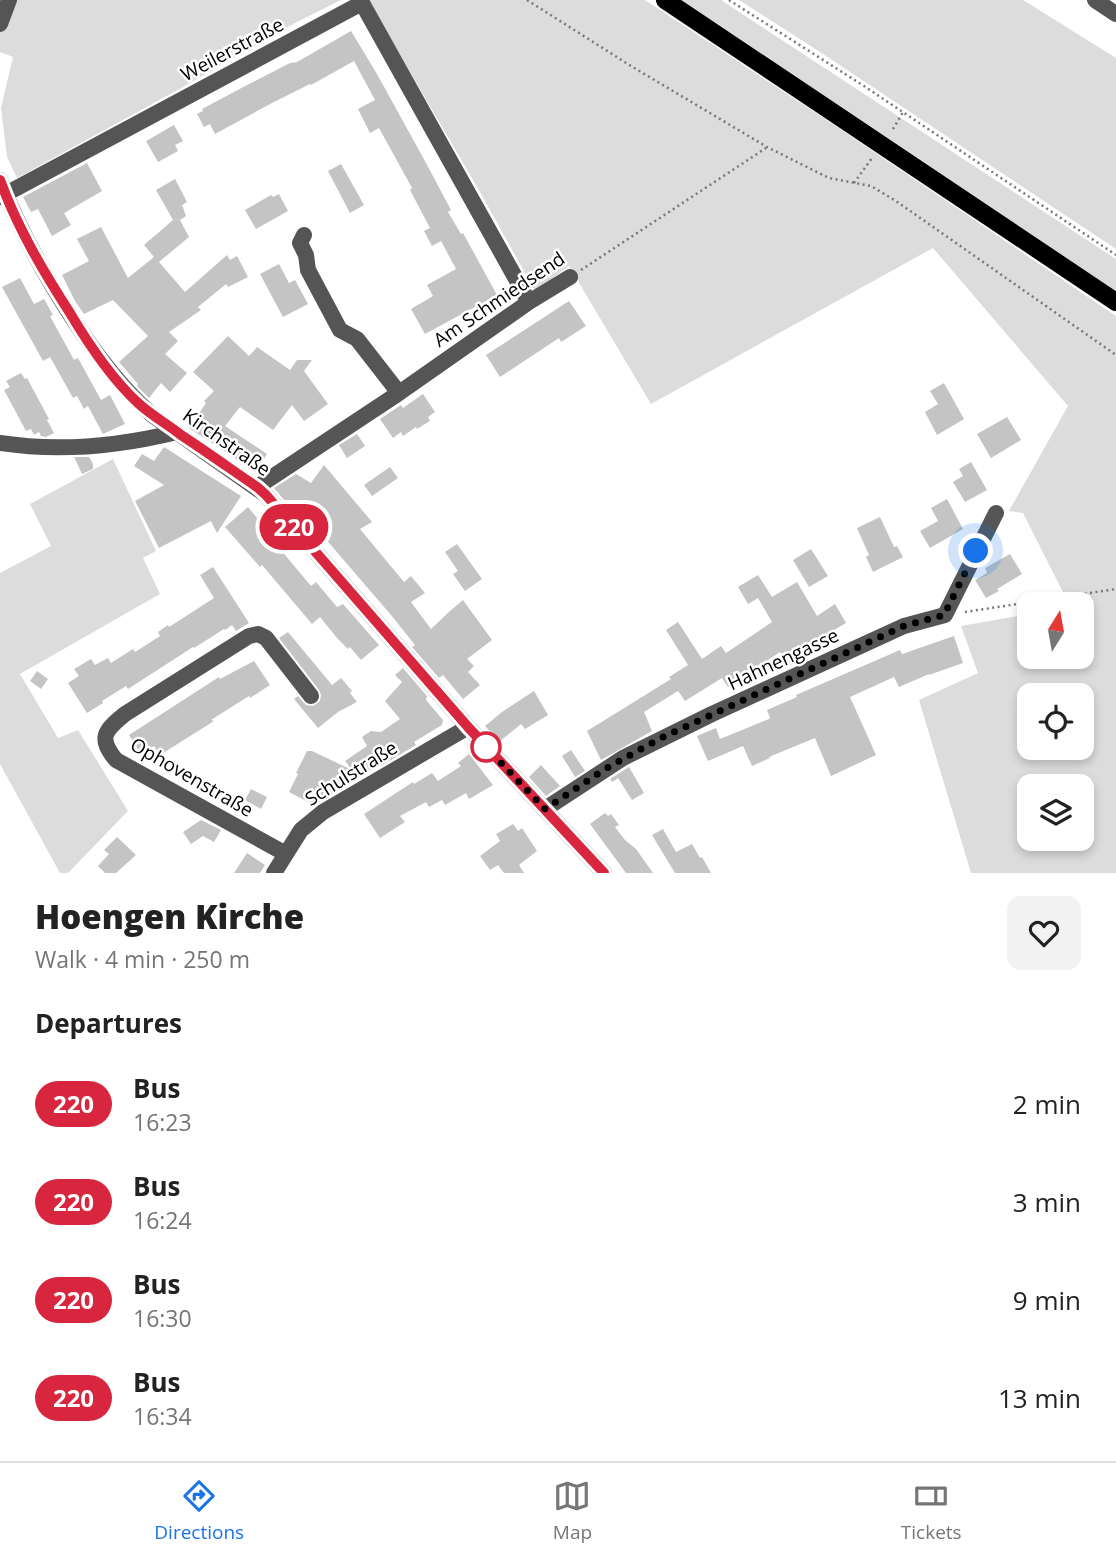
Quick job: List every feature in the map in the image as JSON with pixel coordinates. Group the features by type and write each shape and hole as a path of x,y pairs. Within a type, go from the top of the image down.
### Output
{"main road":[{"path":"665,0 1116,302"}],"street":[{"path":"0,24 9,0"},
{"path":"1096,0 1116,14"},
{"name":"Weilerstraße","path":"2,191 362,3 529,303"},
{"name":"Kirchstraße","path":"2,191 43,269 87,340 136,401 266,495 598,872"},
{"path":"304,235 300,243 306,255 308,270 340,330 357,339 398,393"},
{"name":"Am Schmiedsend","path":"257,487 570,277"},
{"path":"0,443 45,448 90,446 177,432"},
{"path":"944,615 996,513"},
{"name":"Hahnengasse","path":"545,809 605,769 661,738 904,626 944,615"},
{"name":"Ophovenstraße","path":"286,854 116,760 105,743 105,734 125,714 249,636 262,631 311,696"},
{"name":"Schulstraße","path":"274,873 301,830 323,812 468,727"}],"path":[{"path":"527,0 767,147 830,178 871,186 896,201 1116,355"},
{"path":"729,0 903,112 1116,255"},
{"path":"892,129 903,112"},
{"name":"Am Schmiedsend","path":"570,277 767,147"},
{"path":"854,183 872,158"},
{"path":"944,615 1116,589"}],"shaded area":[{"path":"0,0 341,0 17,178 7,157 1,108 13,57 0,52"},
{"path":"368,0 645,0 1116,316 1116,873 971,873 919,700 978,673 961,626 1017,616 1017,669 1094,669 1094,592 1063,592 1023,513 1009,511 1068,406 933,248 651,404 569,266 535,291"},
{"path":"680,0 721,0 1116,259 1116,294 920,159"},
{"path":"739,0 1023,0 1116,58 1116,249 820,52"},
{"path":"113,459 156,551 143,558 160,594 20,674 58,738 78,730 128,811 68,873 60,873 0,764 0,573 51,546 30,504"}],"building":[{"path":"351,31 426,163 451,210 448,212 461,234 463,233 497,295 425,334 411,309 433,296 427,285 456,269 441,241 432,246 424,231 430,228 410,190 412,188 379,128 370,133 358,109 375,100 354,61 215,134 210,124 204,127 197,114"},
{"path":"174,125 183,141 175,145 178,151 158,162 146,141"},
{"path":"87,163 102,191 64,213 71,225 52,236 38,209 31,212 23,197"},
{"path":"341,164 364,205 350,213 328,171"},
{"path":"175,179 187,202 182,205 186,216 180,220 189,237 159,262 185,292 227,255 230,260 237,256 248,277 228,287 226,284 198,307 201,310 169,332 178,341 165,354 187,373 170,392 161,383 149,398 119,362 148,336 113,300 84,314 62,275 89,261 77,239 101,227 128,278 154,257 144,245 173,220 156,190"},
{"path":"279,194 288,211 256,229 245,210 271,195 273,197"},
{"path":"279,264 289,283 295,280 308,304 283,317 260,274"},
{"path":"20,278 34,304 44,299 53,315 50,316 74,360 78,358 101,400 110,395 125,424 103,434 88,406 84,409 77,396 73,398 50,357 43,361 2,287"},
{"path":"569,301 586,326 561,342 559,338 500,377 486,355"},
{"path":"228,336 249,356 257,347 290,370 297,360 312,360 304,371 328,404 304,421 292,405 273,430 240,407 225,426 267,454 256,472 189,428 206,403 204,401 214,391 193,372"},
{"path":"21,373 27,378 49,419 47,420 54,433 46,437 39,432 34,435 31,429 26,431 4,390 10,387 6,381"},
{"path":"944,383 964,419 937,435 925,412 938,404 930,391"},
{"path":"423,394 435,412 428,417 430,421 403,436 401,432 393,438 380,419"},
{"path":"1007,417 1021,440 991,458 977,434"},
{"path":"357,434 365,446 347,458 339,445"},
{"path":"164,447 241,496 217,533 211,521 159,548 135,501 164,485 134,466 142,454 154,461"},
{"path":"74,457 89,457 93,469 82,474"},
{"path":"971,462 987,490 965,502 953,482 963,476 959,469"},
{"path":"324,465 372,522 360,529 404,582 411,576 425,593 411,602 431,629 463,600 492,640 467,659 474,666 468,672 480,685 463,699 443,675 439,678 412,647 415,645 391,615 311,522 307,524 301,520 274,488 296,474 311,483"},
{"path":"390,467 398,478 372,496 364,485"},
{"path":"947,499 963,529 930,548 920,531 938,521 931,508"},
{"path":"248,507 311,586 316,582 337,607 343,604 379,645 361,660 350,647 348,649 337,638 320,617 312,624 262,565 260,567 225,527"},
{"path":"880,517 894,547 897,546 903,557 873,572 857,528"},
{"path":"457,544 482,579 465,591 453,574 458,571 445,552"},
{"path":"811,549 828,576 809,587 793,560"},
{"path":"1010,554 1022,574 986,598 975,580 987,573 985,568"},
{"path":"213,567 249,623 236,631 232,625 224,629 128,689 126,686 87,713 68,683 79,676 74,669 91,659 95,665 108,658 111,663 133,649 135,652 160,636 158,632 168,625 169,627 214,598 200,575"},
{"path":"758,575 772,597 797,582 817,616 835,604 846,623 829,633 836,643 788,666 780,652 728,687 722,678 685,701 678,691 644,712 652,731 601,760 587,731 671,679 669,677 688,665 666,630 678,622 702,659 721,646 726,653 772,622 758,598 748,604 738,587"},
{"path":"288,632 332,685 341,678 357,702 338,712 318,728 294,699 298,696 306,705 313,706 320,701 321,695 279,638"},
{"path":"954,636 963,663 899,687 894,677 850,697 876,755 831,776 815,738 752,766 743,746 708,761 697,736 716,728 720,739 769,719 767,710 797,697 796,695 900,650 902,654"},
{"path":"254,661 270,685 211,720 214,721 160,755 154,746 141,754 129,735 219,677 220,679"},
{"path":"403,668 427,696 426,700 443,720 442,725 414,742 416,745 316,804 289,792 307,751 352,770 345,761 367,746 362,737 371,731 381,732 400,719 385,701 402,682 395,675"},
{"path":"37,671 48,679 41,689 30,681"},
{"path":"534,691 548,715 525,729 521,724 499,742 485,726"},
{"path":"571,750 585,771 575,777 562,756"},
{"path":"469,754 493,785 469,799 466,793 445,805 442,800 429,807 426,802 400,816 405,822 380,838 364,814 413,782 414,784 432,773 438,781 461,766 458,763"},
{"path":"541,765 560,786 546,796 529,777"},
{"path":"629,767 644,793 632,800 618,778 612,782 610,779"},
{"path":"251,789 267,797 261,809 245,800"},
{"path":"605,813 608,816 611,814 619,825 615,827 636,849 653,873 626,873 590,824"},
{"path":"201,820 221,830 214,842 203,836 191,844 183,832"},
{"path":"513,824 518,831 522,828 537,851 519,865 524,873 504,873 498,865 490,870 480,856 500,841 496,834"},
{"path":"663,829 676,852 692,844 711,873 675,873 652,835"},
{"path":"117,837 136,855 116,873 105,873 98,866 109,854 104,850"},
{"path":"247,853 265,865 260,873 234,873"}],"bus line":[{"name":"220","path":"0,180 27,239 62,301 105,365 136,401 266,495 468,727 604,873"}],"route":[{"path":"486,747 545,809 605,769 661,738 904,626 944,615 976,551"}]}
